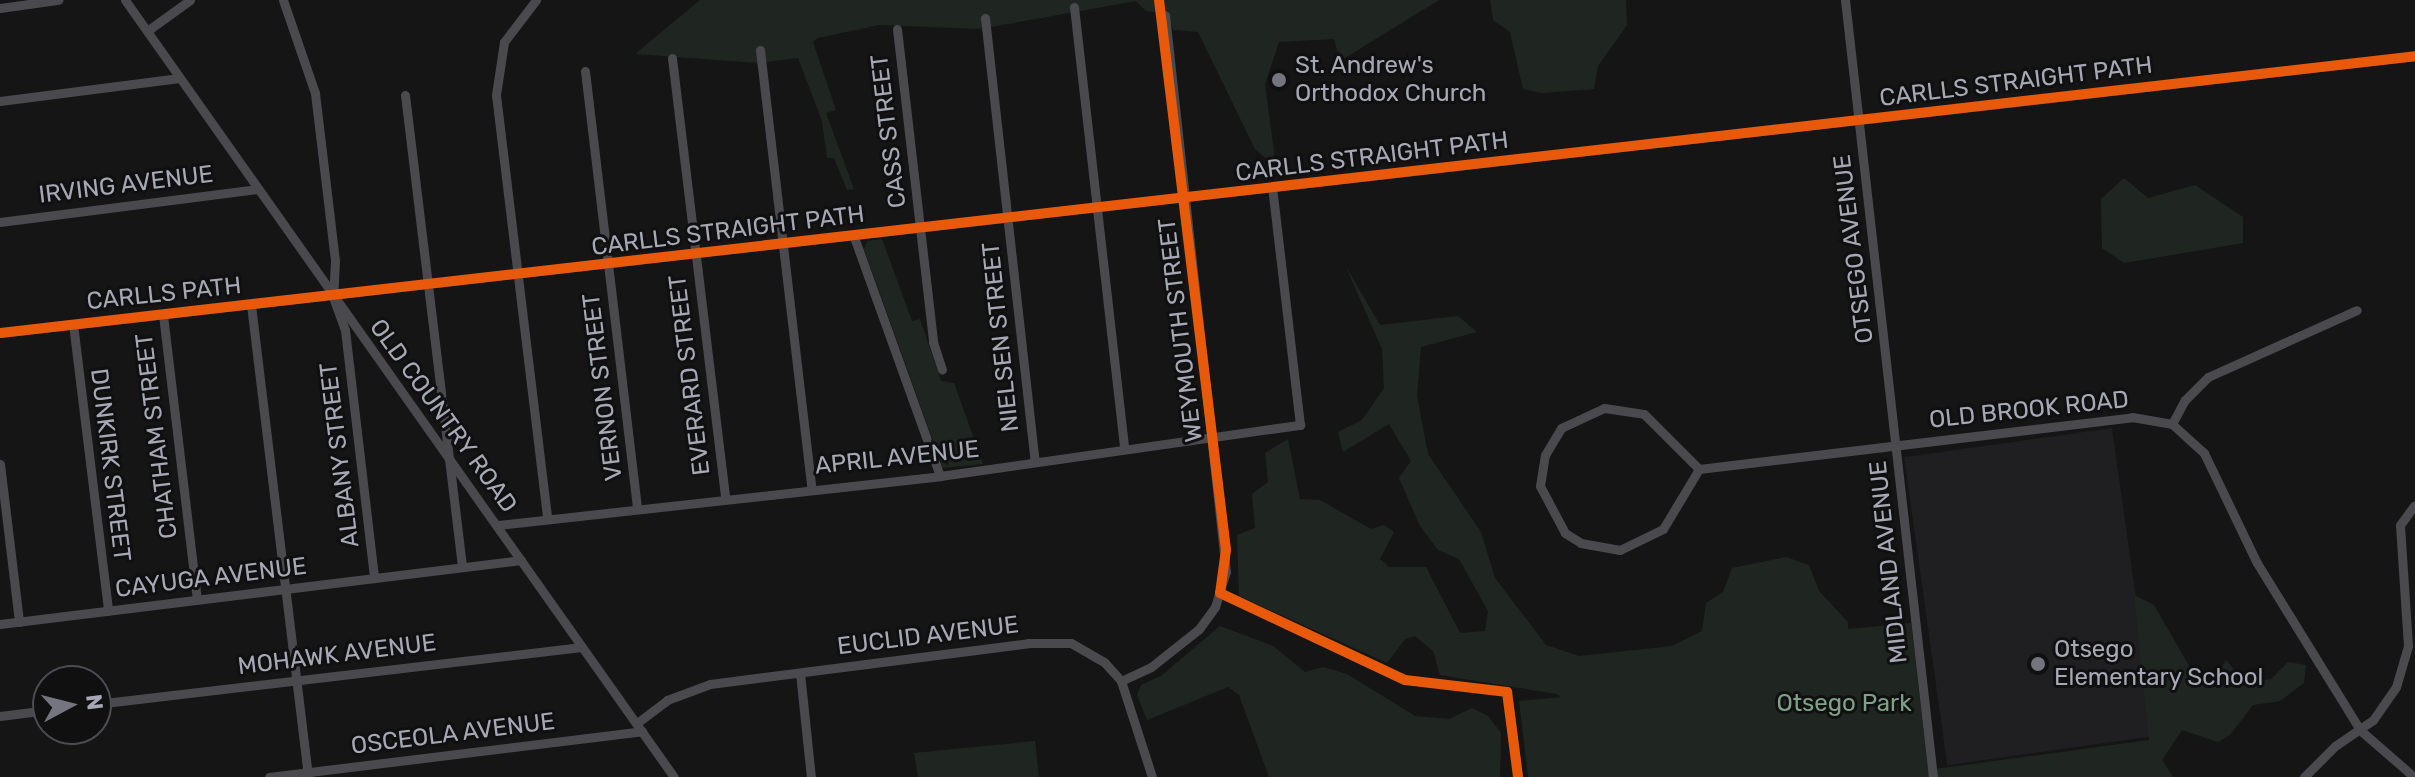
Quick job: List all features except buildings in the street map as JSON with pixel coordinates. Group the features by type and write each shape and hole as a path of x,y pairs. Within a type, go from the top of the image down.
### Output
{"street":[{"path":"0,8 58,0"},
{"name":"OLD COUNTRY ROAD","path":"125,0 674,777"},
{"path":"147,31 190,0"},
{"name":"ALBANY STREET","path":"283,0 315,93 335,261 333,297 345,330 374,578"},
{"path":"536,0 512,26 497,74 547,519"},
{"name":"OTSEGO AVENUE","path":"1845,0 1897,445"},
{"path":"1074,7 1124,447"},
{"name":"WEYMOUTH STREET","path":"1121,681 1151,667 1199,629 1222,589 1226,550 1165,15"},
{"name":"NIELSEN STREET","path":"985,18 1035,461"},
{"name":"CASS STREET","path":"897,29 933,342 942,370"},
{"path":"760,50 811,487"},
{"name":"CARLLS STRAIGHT PATH","path":"333,297 2415,56"},
{"name":"EVERARD STREET","path":"672,58 725,496"},
{"name":"VERNON STREET","path":"585,71 637,507"},
{"path":"0,101 180,78"},
{"path":"405,95 462,567"},
{"name":"APRIL AVENUE","path":"498,525 725,496 940,476 1124,447 1300,425 1272,188"},
{"name":"IRVING AVENUE","path":"0,222 257,189"},
{"path":"854,237 940,476"},
{"name":"CARLLS PATH","path":"0,333 333,297"},
{"path":"251,305 308,775"},
{"path":"2357,310 2208,377 2185,400 2172,424 2204,453 2257,563 2360,730 2414,777"},
{"name":"CHATHAM STREET","path":"163,315 197,599"},
{"name":"DUNKIRK STREET","path":"73,324 108,611"},
{"path":"1604,408 1644,414 1699,469 1663,529 1620,550 1590,546 1565,533 1540,486 1539,470 1552,440 1574,418 1604,408"},
{"name":"OLD BROOK ROAD","path":"1699,469 2132,417 2172,424"},
{"name":"MIDLAND AVENUE","path":"1897,445 1932,774"},
{"path":"0,464 19,622"},
{"path":"2304,777 2386,705 2404,666 2408,622 2400,525 2414,506"},
{"name":"CAYUGA AVENUE","path":"0,624 521,560"},
{"name":"EUCLID AVENUE","path":"640,727 667,700 710,684 1052,642 1089,651 1121,681 1152,777"},
{"name":"MOHAWK AVENUE","path":"112,702 582,647"},
{"path":"800,673 811,777"},
{"path":"1507,692 1518,777"},
{"path":"0,716 32,712"},
{"name":"OSCEOLA AVENUE","path":"269,777 308,775 640,727"}],"shaded area":[{"name":"Otsego Elementary School","path":"2112,428 2155,736 1947,765 1904,457"}],"green space":[{"path":"700,0 1439,0 1340,61 1334,39 1279,42 1265,84 1276,167 1255,149 1198,32 1173,30 1168,14 1146,11 1136,1 980,29 879,25 818,38 813,42 836,110 826,113 854,189 847,190 834,158 827,158 822,121 798,58 758,63 635,54"},
{"path":"1490,0 1626,0 1627,25 1598,66 1594,89 1542,93 1523,89 1510,32 1493,20"},
{"path":"2124,178 2148,198 2195,185 2243,217 2243,243 2124,263 2102,248 2101,199"},
{"path":"882,239 912,321 920,319 941,381 954,383 983,464 943,468 864,249 867,241"},
{"name":"Otsego Park","path":"1345,265 1380,325 1458,316 1477,332 1421,347 1417,396 1428,454 1481,532 1495,578 1546,645 1579,656 1672,646 1702,631 1706,603 1723,592 1732,568 1786,557 1809,565 1819,591 1848,622 1848,629 1911,623 1928,770 2149,740 2134,595 2154,605 2199,683 2215,679 2226,660 2245,683 2271,679 2288,662 2306,665 2304,683 2280,701 2253,705 2230,735 2218,742 2182,730 2162,760 2173,777 1528,777 1519,701 1561,697 1557,694 1440,675 1433,651 1415,636 1405,639 1387,663 1239,596 1237,535 1255,528 1252,494 1268,482 1265,453 1288,439 1300,499 1320,500 1371,529 1384,525 1394,532 1380,559 1389,567 1426,567 1460,633 1485,631 1488,611 1459,559 1438,550 1420,526 1399,478 1411,461 1389,424 1343,452 1338,432 1362,420 1384,388 1382,349"},
{"path":"1220,626 1273,646 1305,672 1323,667 1347,674 1415,716 1449,719 1472,708 1488,716 1501,733 1500,777 1269,777 1239,695 1228,687 1147,720 1137,695 1141,685 1161,676"},
{"path":"1035,741 1039,777 918,777 914,753"}],"cycle path":[{"path":"1159,0 1226,550 1220,593 1405,680 1507,692 1518,777"},
{"path":"0,333 2415,56"}],"place":[{"name":"St. Andrew's Orthodox Church","path":"1279,80"},
{"name":"Otsego Elementary School","path":"2038,664"}]}
